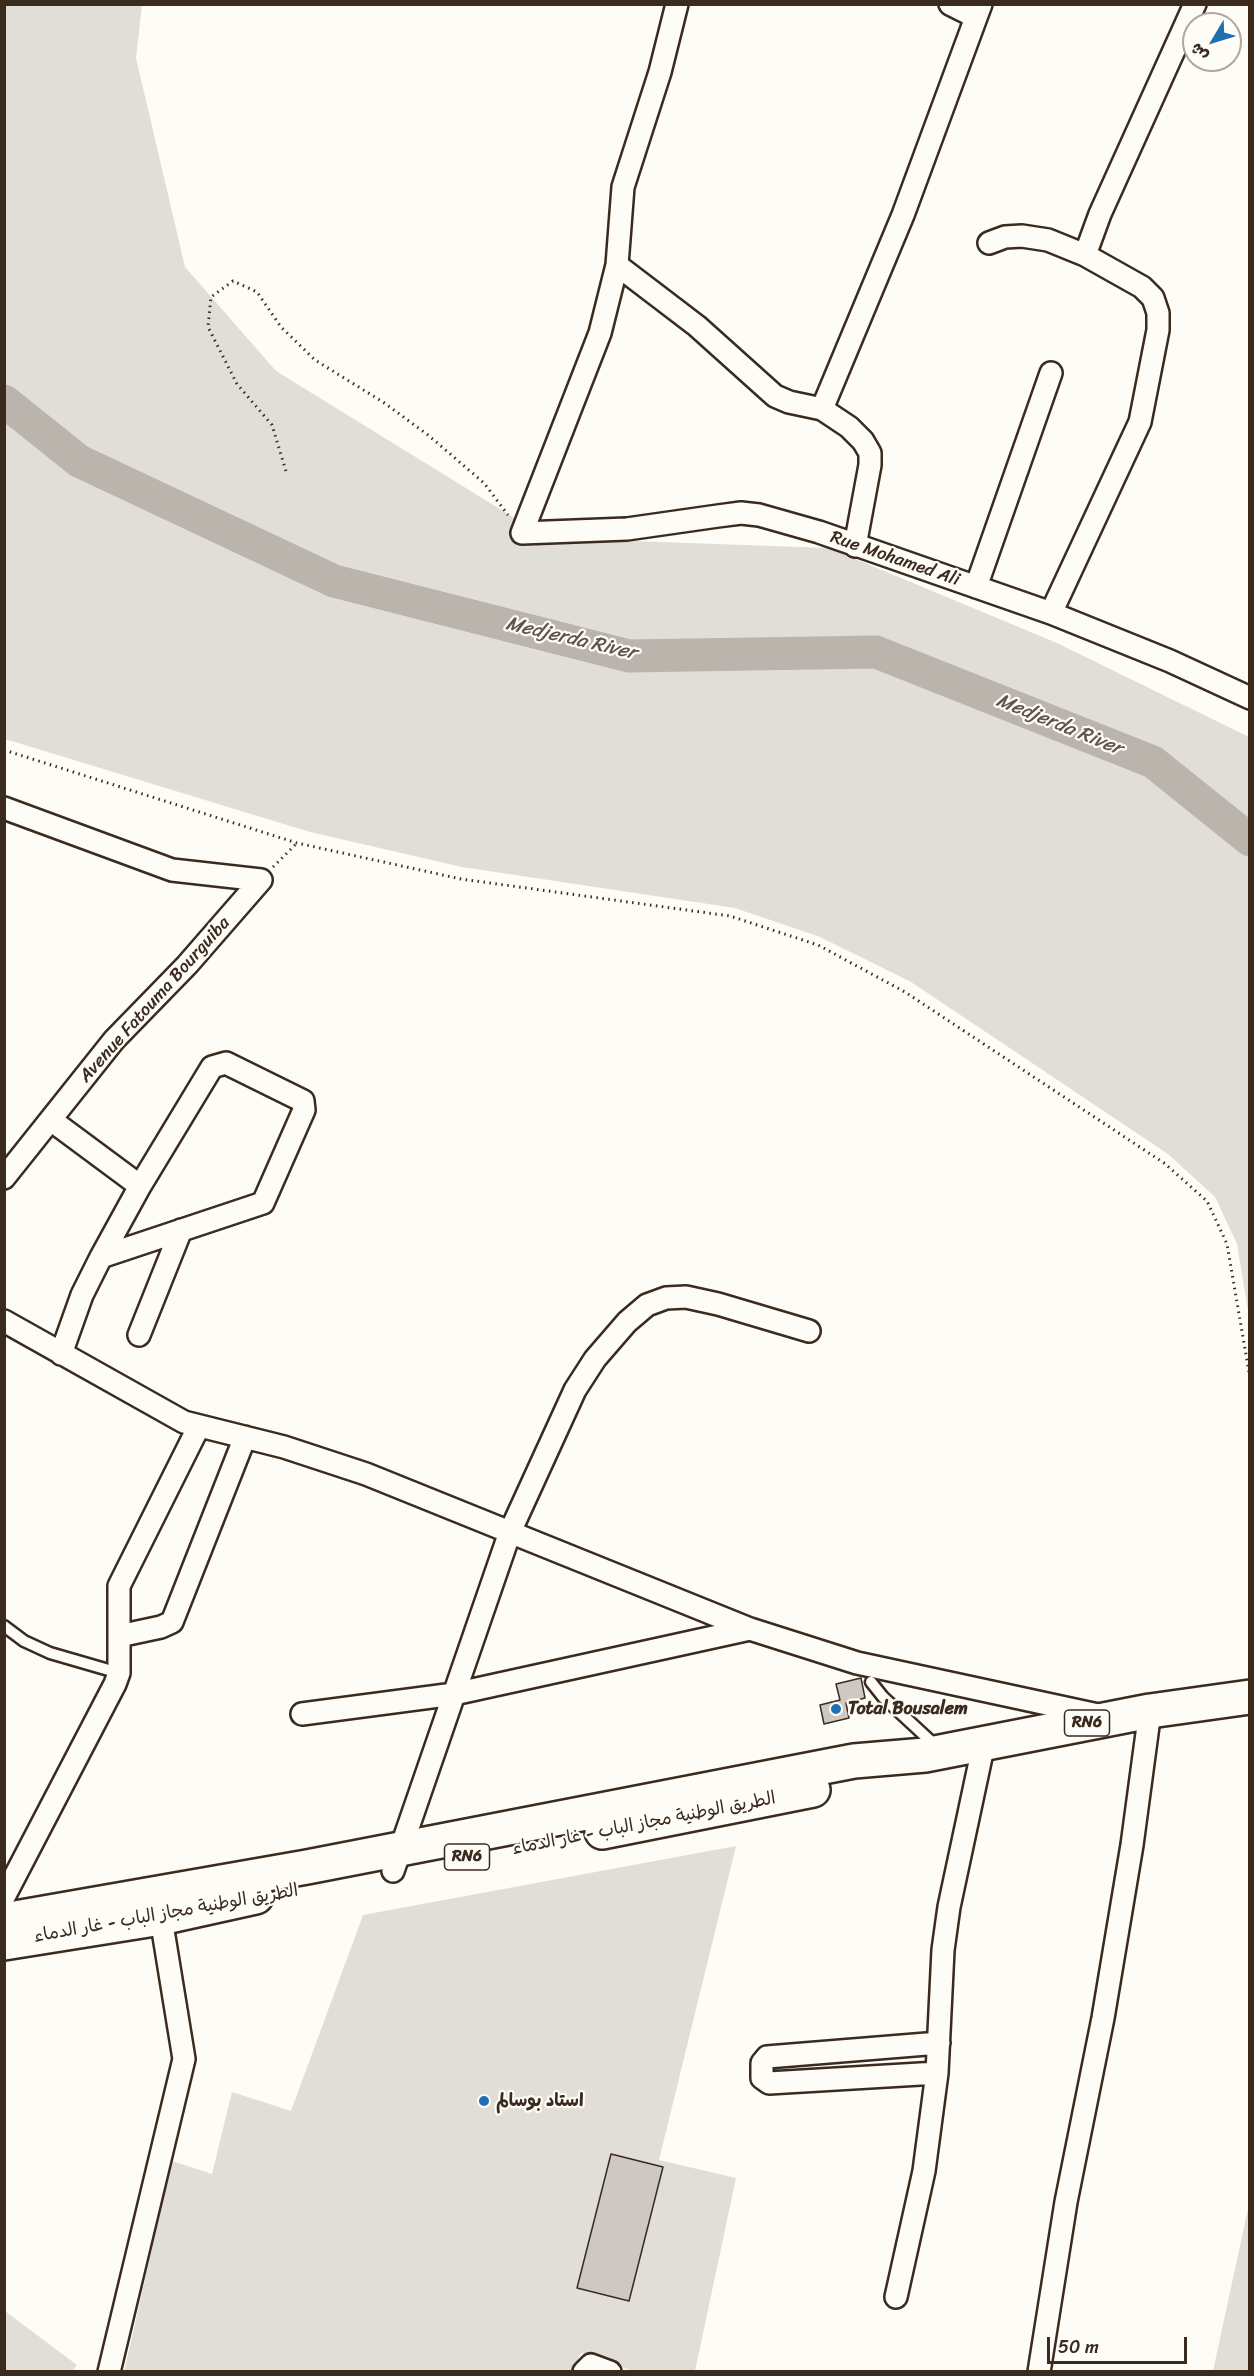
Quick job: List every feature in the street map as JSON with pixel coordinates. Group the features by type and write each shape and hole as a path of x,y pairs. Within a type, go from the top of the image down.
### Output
{"main road":[{"name":"الطريق الوطنية مجاز الباب - غار الدماء","path":"4,1920 227,1892 703,1801 858,1780 933,1753 1150,1710 1250,1697"},
{"name":"الطريق الوطنية مجاز الباب - غار الدماء","path":"4,1943 161,1918 227,1892"}],"street":[{"path":"522,533 600,333 617,265 623,187 660,72 677,4"},
{"path":"822,409 903,215 979,10 950,4"},
{"path":"1085,255 1100,214 1195,4"},
{"path":"989,243 1005,237 1022,236 1048,240 1085,255 1142,288 1154,298 1158,313 1158,330 1140,422 1051,613"},
{"path":"617,265 697,326 775,396 789,402 822,409 849,427 863,441 870,453 855,546"},
{"path":"976,587 1051,373"},
{"name":"Rue Mohamed Ali","path":"522,533 627,530 741,513 759,515 819,532 1051,613 1170,661 1250,698"},
{"path":"4,808 172,870 261,880"},
{"name":"Avenue Fatouma Bourguiba","path":"4,1178 114,1040 187,965 261,880"},
{"path":"61,1354 82,1295 101,1257 140,1185 208,1073 219,1063 226,1063 265,1080 303,1101 304,1110 263,1203 101,1257"},
{"path":"51,1120 140,1185"},
{"path":"140,1335 181,1230"},
{"path":"396,1860 510,1533 575,1390 595,1359 627,1322 647,1305 666,1298 686,1297 809,1331"},
{"path":"4,1321 198,1428 245,1437 366,1474 750,1629 857,1663 1111,1718"},
{"path":"4,1897 119,1672 119,1586 198,1428"},
{"path":"119,1636 161,1628 172,1622 245,1437"},
{"path":"302,1714 454,1694 750,1629"},
{"path":"1039,2372 1062,2223 1103,2018 1130,1856 1150,1710"},
{"path":"896,2297 924,2171 939,2043 943,1950 948,1907 984,1743"},
{"path":"109,2372 184,2059 161,1918"},
{"path":"936,2073 769,2082 762,2078 762,2062 767,2057 939,2043"},
{"path":"584,2372 591,2365 610,2372"}],"lane":[{"path":"4,1626 24,1641 50,1653 119,1672"},
{"path":"872,1682 933,1753"}],"path":[{"path":"286,471 272,425 237,384 208,327 211,297 233,281 257,292 281,327 315,360 392,408 428,435 484,483 522,533"},
{"path":"4,750 297,843 461,879 730,916 818,945 905,992 1164,1163 1207,1200 1227,1244 1250,1378"},
{"path":"261,880 297,843"}],"shaded area":[{"path":"4,5 142,5 136,58 185,267 276,371 547,538 829,548 1057,643 1249,737 1249,1317 1237,1244 1215,1197 1168,1154 911,982 820,937 735,908 462,867 310,832 5,739"},
{"name":"استاد بوسالم","path":"736,1846 659,2160 736,2178 695,2371 633,2371 581,2353 572,2372 124,2372 172,2161 212,2174 232,2092 291,2111 363,1915"},
{"path":"1249,2204 1249,2371 1213,2371"},
{"path":"5,2311 77,2365 72,2371 5,2371"}],"building":[{"path":"861,1678 865,1698 846,1703 849,1718 824,1724 820,1705 840,1700 836,1684"},
{"path":"611,2154 663,2167 629,2301 577,2288"}],"waterway":[{"name":"Medjerda River","path":"4,401 79,461 334,581 629,656 876,652 1153,762 1250,840"}],"place":[{"name":"Total Bousalem","path":"836,1709"},
{"name":"استاد بوسالم","path":"484,2101"}]}
